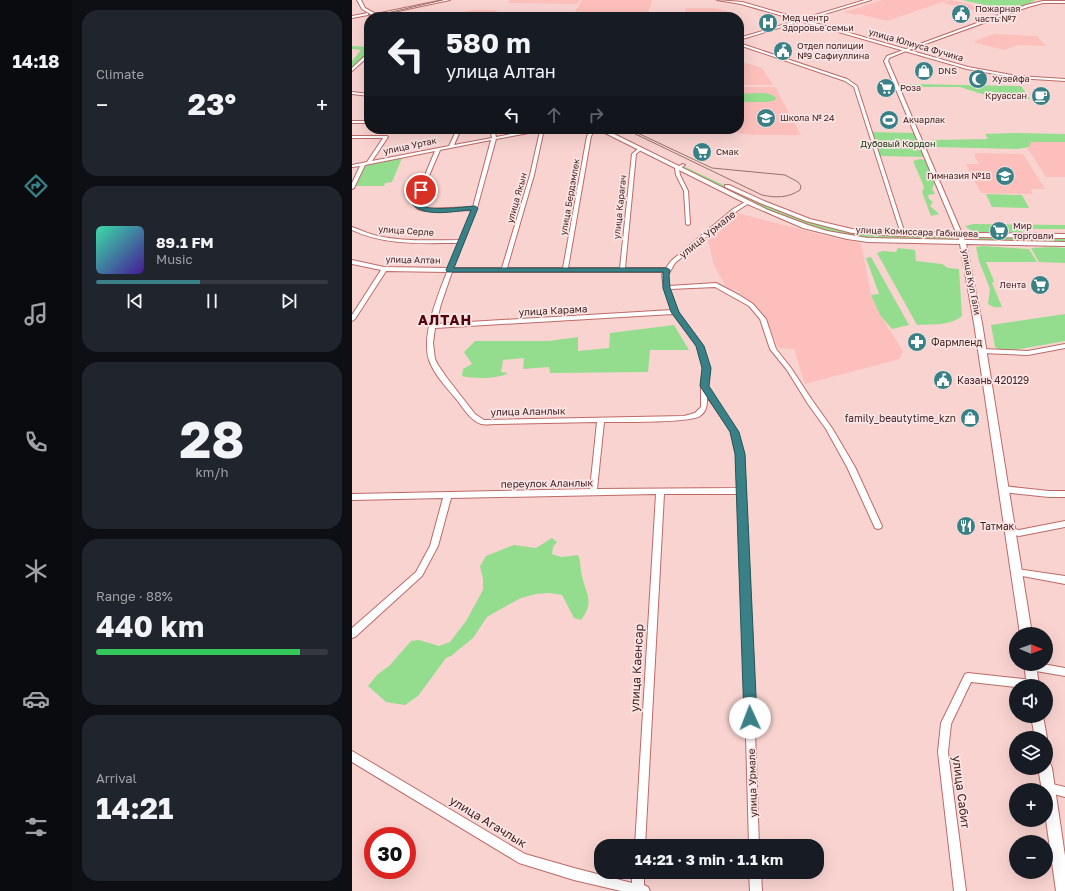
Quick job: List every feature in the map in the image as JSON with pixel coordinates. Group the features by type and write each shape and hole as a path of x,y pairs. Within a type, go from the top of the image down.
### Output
{"main road":[{"name":"улица Юлиуса Фучика","path":"719,0 741,3 906,51 985,72 1034,79 1065,79"},
{"name":"улица Юлиуса Фучика","path":"740,0 802,20"}],"street":[{"path":"359,0 360,6 367,12"},
{"path":"384,12 437,0"},
{"path":"386,12 448,0"},
{"path":"744,37 869,0"},
{"name":"улица Кул Гали","path":"1025,627 1009,531 1004,489 976,308 962,239 886,61 888,56 906,51 1027,6 1043,2 1065,2"},
{"path":"356,6 366,12"},
{"path":"352,17 364,16"},
{"path":"744,46 846,80 856,87 903,234"},
{"path":"352,70 364,59"},
{"path":"352,93 364,94"},
{"path":"352,122 364,122"},
{"path":"451,146 457,134"},
{"name":"улица Аланлык","path":"493,134 494,138 475,208 449,270 432,326 430,341 433,360 473,416 483,422 684,418 697,415 704,407 704,386"},
{"name":"улица Уртак","path":"352,166 515,134"},
{"name":"улица Якын","path":"504,270 532,175 541,134"},
{"name":"улица Бердэмлек","path":"565,270 590,134"},
{"name":"улица Комиссара Габишева","path":"610,134 747,203 786,220 822,232 844,237 873,240 1065,236"},
{"name":"улица Комиссара Габишева","path":"622,134 762,202 808,220 852,231 962,239 1065,244"},
{"path":"352,188 366,164 386,137 353,138"},
{"path":"438,149 415,204 426,210 475,208"},
{"name":"улица Карагач","path":"622,270 634,154 640,149"},
{"path":"683,165 677,168 678,175 686,191 688,224"},
{"name":"улица Урмале","path":"667,270 673,262 735,210 747,203"},
{"name":"улица Серле","path":"352,228 362,234 378,238 402,241 461,242"},
{"name":"улица Алтан","path":"352,262 384,269 667,270"},
{"path":"352,319 384,269"},
{"path":"667,270 665,275 666,288 675,312 700,346 706,368 704,386"},
{"path":"666,288 716,285 751,305 763,319 774,349 829,428 851,467 878,526"},
{"name":"улица Карама","path":"432,326 675,312"},
{"path":"982,351 1028,354 1065,346"},
{"name":"улица Урмале","path":"704,386 734,432 740,454 754,839"},
{"path":"593,492 601,419"},
{"path":"1004,489 1048,494 1065,494"},
{"name":"улица Каенсар","path":"640,839 660,491"},
{"name":"переулок Аланлык","path":"352,497 593,492 742,491"},
{"path":"352,634 419,574 434,546 448,495"},
{"path":"1009,531 1019,533 1065,524"},
{"path":"1017,572 1065,580"},
{"path":"1053,670 1065,672"},
{"name":"улица Сабит","path":"960,891 943,752 946,723 968,677 1009,682"},
{"name":"улица Агачлык","path":"352,756 523,859 574,874 641,890"},
{"path":"1053,789 1065,792"},
{"path":"1053,822 1063,891"},
{"path":"639,879 641,890"},
{"path":"755,879 756,891"}],"shaded area":[{"path":"510,0 580,0 577,4 508,3"},
{"path":"582,0 652,0 648,12 575,12"},
{"path":"883,0 948,0 887,21 844,12"},
{"path":"951,0 1003,12 994,15 943,3"},
{"path":"686,8 715,8 727,11 727,12 685,12"},
{"path":"472,10 497,10 495,12 463,12"},
{"path":"994,34 1037,36 1046,46 1018,45 1004,50 973,42"},
{"path":"744,63 762,68 773,85 744,85"},
{"name":"Школа № 24","path":"744,87 775,87 801,135 744,134"},
{"path":"1030,142 1065,142 1065,177 1046,177 1028,149"},
{"name":"Гимназия №18","path":"974,154 1023,154 1045,189 1030,189 1033,194 981,193 966,164 979,164"},
{"path":"737,213 834,238 861,243 871,295 880,315 903,351 900,359 805,384 794,349 778,348 767,321 756,305 737,295 741,292 726,287 714,265 707,237"}],"green space":[{"path":"962,0 1036,0 1019,8 998,8"},
{"path":"352,46 364,47 364,56 352,68 352,61 361,50 352,49"},
{"path":"910,84 1021,86 1030,99 1001,100 960,87 911,87"},
{"path":"764,93 776,98 775,100 768,102 744,102 744,94"},
{"name":"Дубовый Кордон","path":"870,132 917,133 926,157 878,156"},
{"path":"985,134 1065,134 1065,142 1031,142 1029,147 1017,149 934,147 931,140 988,139"},
{"path":"402,158 392,182 385,183 384,186 356,186 365,165"},
{"path":"920,159 926,160 935,182 932,189 935,194 928,195 929,199 933,202 930,206 939,214 931,216 922,192 924,187 913,161"},
{"path":"683,166 783,213 825,226 846,231 950,236 954,239 877,238 849,236 822,230 777,215 680,168"},
{"path":"986,194 1022,195 1029,208 992,207"},
{"path":"973,224 1065,225 1065,229 1032,229 1016,233 998,230 998,232 973,232 965,226"},
{"path":"974,236 1065,238 1065,242 976,241"},
{"path":"982,246 1029,249 1037,262 986,262 994,281 992,283 1002,307 995,307 988,304 990,289 979,261 976,247"},
{"path":"898,248 915,250 916,261 942,264 948,268 959,269 962,316 946,323 917,325 877,253 883,251 896,252"},
{"path":"1031,248 1065,248 1065,263 1039,262"},
{"path":"871,257 909,325 892,329 880,315 871,295 879,294 866,258"},
{"path":"1065,314 1065,341 1004,352 995,347 991,325"},
{"path":"674,325 689,350 650,350 648,372 550,373 549,367 523,369 524,358 503,360 501,372 508,373 504,375 486,378 462,376 463,369 472,364 464,352 475,341 549,341 578,337 578,351 609,348 610,333"},
{"path":"552,538 557,542 553,547 552,554 561,557 578,555 589,603 588,608 581,620 574,618 562,595 550,593 536,594 521,598 487,617 473,638 451,656 446,658 418,696 405,705 386,702 368,686 377,675 390,665 411,641 419,640 439,646 450,642 466,621 483,590 483,579 480,566 486,556 514,545 536,548"}],"tram line":[{"path":"391,12 443,0"},
{"path":"635,134 762,195 782,197 791,195 800,190 801,186 798,182 785,175 712,168 640,134"}],"place":[{"name":"Пожарная часть №7","path":"961,14"},
{"name":"Мед центр Здоровье семьи","path":"768,23"},
{"name":"Отдел полиции №9 Сафиуллина","path":"783,51"},
{"name":"DNS","path":"924,71"},
{"name":"Хузейфа","path":"978,79"},
{"name":"Роза","path":"886,88"},
{"name":"Круассан","path":"1041,96"},
{"name":"Школа № 24","path":"766,118"},
{"name":"Акчарлак","path":"889,120"},
{"name":"Смак","path":"702,152"},
{"name":"Гимназия №18","path":"1005,176"},
{"name":"Мир торговли","path":"999,231"},
{"name":"Лента","path":"1040,285"},
{"name":"Фармленд","path":"917,342"},
{"name":"Казань 420129","path":"943,380"},
{"name":"family_beautytime_kzn","path":"970,418"},
{"name":"Татмак","path":"966,526"}],"district":[{"name":"АЛТАН","path":"445,320"}],"route":[{"path":"421,190 415,204 426,210 475,208 449,270 667,270 665,275 666,288 675,312 700,346 706,368 704,386 734,432 740,454 750,718"}]}
